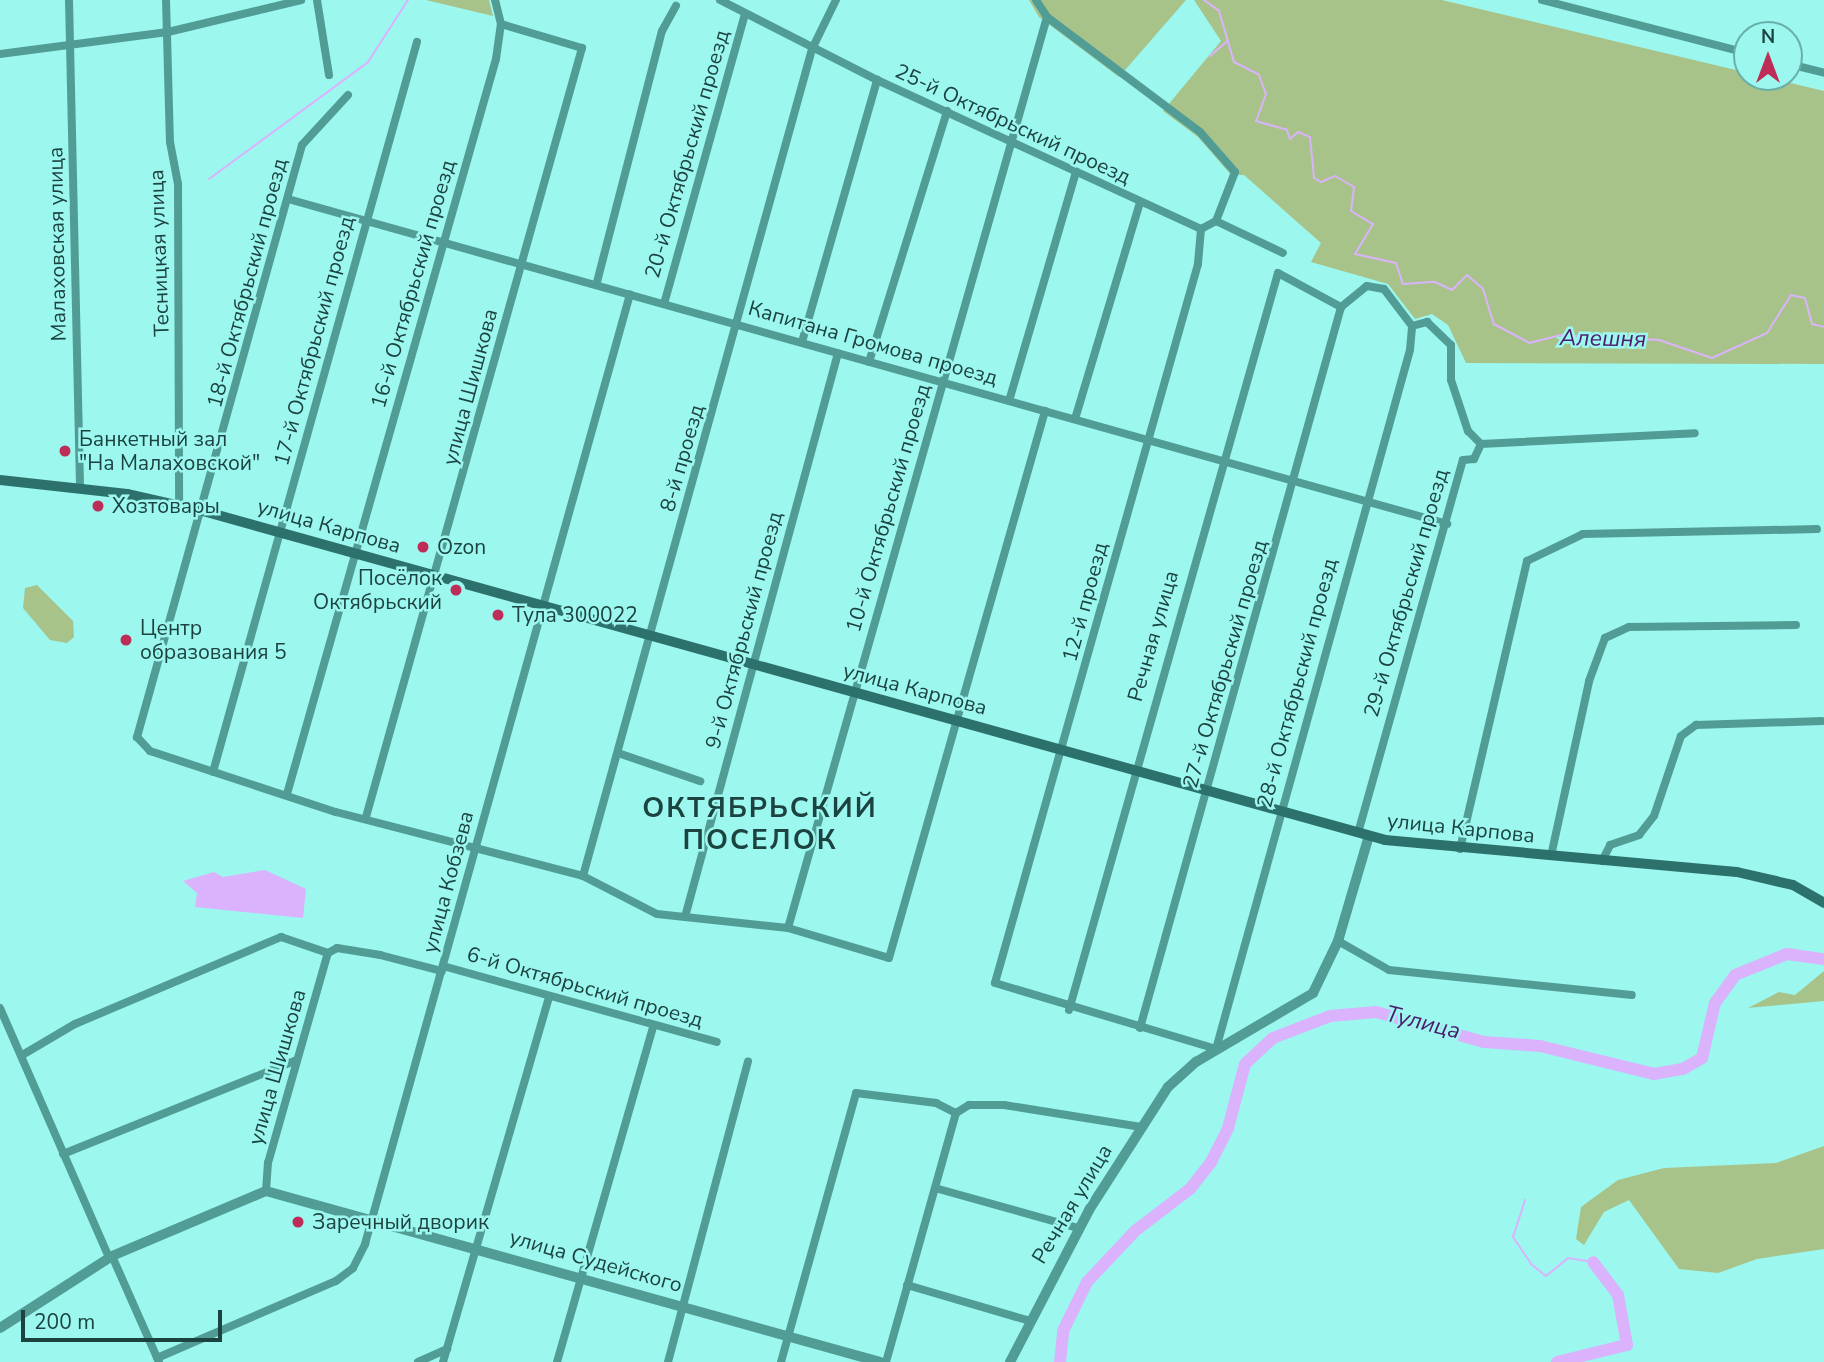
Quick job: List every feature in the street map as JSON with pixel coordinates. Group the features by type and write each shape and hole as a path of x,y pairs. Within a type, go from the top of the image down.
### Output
{"main road":[{"name":"улица Карпова","path":"0,480 80,488 203,511 1364,835 1460,849 1759,876 1824,902"}],"street":[{"name":"Малаховская улица","path":"69,0 80,488"},
{"name":"Тесницкая улица","path":"166,0 170,142 178,184 179,505"},
{"path":"0,54 49,45 71,48 168,32 301,0"},
{"path":"317,0 329,75"},
{"path":"495,0 501,24"},
{"path":"812,49 836,0"},
{"path":"1036,0 1047,17 1199,132 1235,172 1216,221 1201,229"},
{"path":"1542,0 1733,49"},
{"name":"25-й Октябрьский проезд","path":"721,1 877,80 1201,229"},
{"path":"597,282 662,31 676,6"},
{"name":"20-й Октябрьский проезд","path":"664,303 745,14"},
{"name":"10-й Октябрьский проезд","path":"788,928 1008,139 1047,17"},
{"name":"16-й Октябрьский проезд","path":"287,794 358,554 501,24"},
{"name":"улица Шишкова","path":"366,817 437,576 582,48 501,24"},
{"name":"17-й Октябрьский проезд","path":"213,772 416,42"},
{"name":"8-й проезд","path":"583,876 812,49"},
{"path":"1803,68 1824,74"},
{"path":"802,342 877,80"},
{"name":"18-й Октябрьский проезд","path":"213,772 150,751 137,737 203,511 302,145 348,95"},
{"path":"869,362 947,111"},
{"path":"1009,401 1076,172"},
{"name":"Капитана Громова проезд","path":"288,199 597,282 630,294 942,383 1294,479 1447,524"},
{"path":"1075,419 1140,203"},
{"path":"1216,221 1283,253"},
{"name":"12-й проезд","path":"1069,1010 995,983 1198,264 1201,229"},
{"name":"Речная улица","path":"1069,1010 1222,459 1278,273 1341,307"},
{"path":"1341,307 1367,286 1384,289 1412,326 1427,322 1451,345 1451,380 1468,431 1481,444 1695,433"},
{"name":"улица Кобзева","path":"158,1360 336,1281 359,1259 443,968 630,294"},
{"name":"27-й Октябрьский проезд","path":"1140,1028 1341,307"},
{"name":"28-й Октябрьский проезд","path":"1216,1049 1364,500 1410,351 1412,326"},
{"name":"9-й Октябрьский проезд","path":"685,917 838,353"},
{"path":"213,772 474,850 583,876 631,904 685,917 788,928 889,958 959,721 1045,411"},
{"name":"29-й Октябрьский проезд","path":"1216,1049 1313,993 1338,941 1463,460 1474,459 1481,444"},
{"path":"1460,849 1527,561 1583,534 1817,529"},
{"path":"1551,856 1589,681 1605,638 1629,627 1796,625"},
{"path":"1602,861 1610,845 1639,835 1654,816 1681,736 1696,725 1822,721"},
{"path":"618,753 700,781"},
{"name":"6-й Октябрьский проезд","path":"24,1054 75,1024 273,939 328,953 337,948 443,968 653,1028 717,1042"},
{"path":"1338,941 1389,970 1632,995"},
{"name":"улица Шишкова","path":"266,1191 297,1060 328,953"},
{"path":"443,1362 549,998"},
{"path":"0,1008 24,1054 63,1154 158,1360"},
{"path":"1069,1010 1216,1049"},
{"path":"557,1362 653,1028"},
{"name":"Речная улица","path":"1010,1362 1078,1228 1141,1127 1168,1087 1216,1049"},
{"path":"63,1154 297,1060"},
{"path":"668,1362 748,1061"},
{"path":"780,1362 856,1093 936,1103 956,1113"},
{"path":"883,1362 956,1113 969,1105 1004,1105 1141,1127"},
{"path":"935,1188 1078,1228"},
{"path":"0,1328 111,1256 266,1191"},
{"name":"улица Судейского","path":"266,1191 372,1217 883,1362"},
{"path":"907,1285 1030,1321"},
{"path":"418,1362 447,1349"}],"green space":[{"path":"426,0 489,0 493,16"},
{"path":"1029,0 1186,0 1119,77 1039,17"},
{"path":"1194,0 1442,0 1733,69 1733,91 1803,91 1803,86 1824,91 1824,364 1466,363 1448,325 1432,314 1415,319 1388,284 1311,262 1321,243 1244,175 1231,175 1198,137 1163,111 1221,41"},
{"path":"37,585 73,621 74,637 67,643 50,640 23,608 25,588"},
{"path":"1824,971 1824,1001 1748,1008 1779,992 1795,995"},
{"path":"1824,1146 1824,1249 1757,1259 1718,1273 1679,1269 1629,1200 1604,1212 1584,1245 1576,1239 1581,1207 1618,1180 1664,1168 1776,1163"}],"shaded area":[{"path":"265,870 306,889 303,918 195,907 197,893 183,881 214,872 223,877"}],"waterway":[{"path":"209,179 368,62 408,0"},
{"name":"Алешня","path":"1204,0 1219,11 1234,62 1259,75 1266,94 1256,121 1287,130 1290,139 1298,132 1310,137 1314,178 1321,182 1335,176 1354,187 1351,211 1373,224 1355,254 1396,263 1403,284 1435,282 1452,290 1467,275 1483,289 1494,324 1529,343 1562,335 1659,340 1712,358 1767,333 1791,295 1805,298 1812,324 1824,327"},
{"path":"1210,56 1227,41"},
{"name":"Тулица","path":"1060,1362 1063,1331 1087,1282 1135,1231 1190,1189 1211,1162 1228,1128 1245,1064 1273,1038 1330,1016 1376,1012 1484,1042 1540,1046 1654,1074 1683,1069 1702,1058 1715,1003 1735,975 1787,954 1824,959"},
{"path":"1525,1200 1513,1237 1531,1264 1546,1276 1568,1258 1593,1262"},
{"path":"1557,1362 1627,1345 1618,1295 1593,1262"}],"place":[{"name":"Банкетный зал \"На Малаховской\"","path":"65,451"},
{"name":"Хозтовары","path":"98,506"},
{"name":"Ozon","path":"423,547"},
{"name":"Посёлок Октябрьский","path":"456,590"},
{"name":"Тула 300022","path":"498,615"},
{"name":"Центр образования 5","path":"126,640"},
{"name":"Заречный дворик","path":"298,1222"}],"district":[{"name":"ОКТЯБРЬСКИЙ ПОСЕЛОК","path":"760,824"}]}
